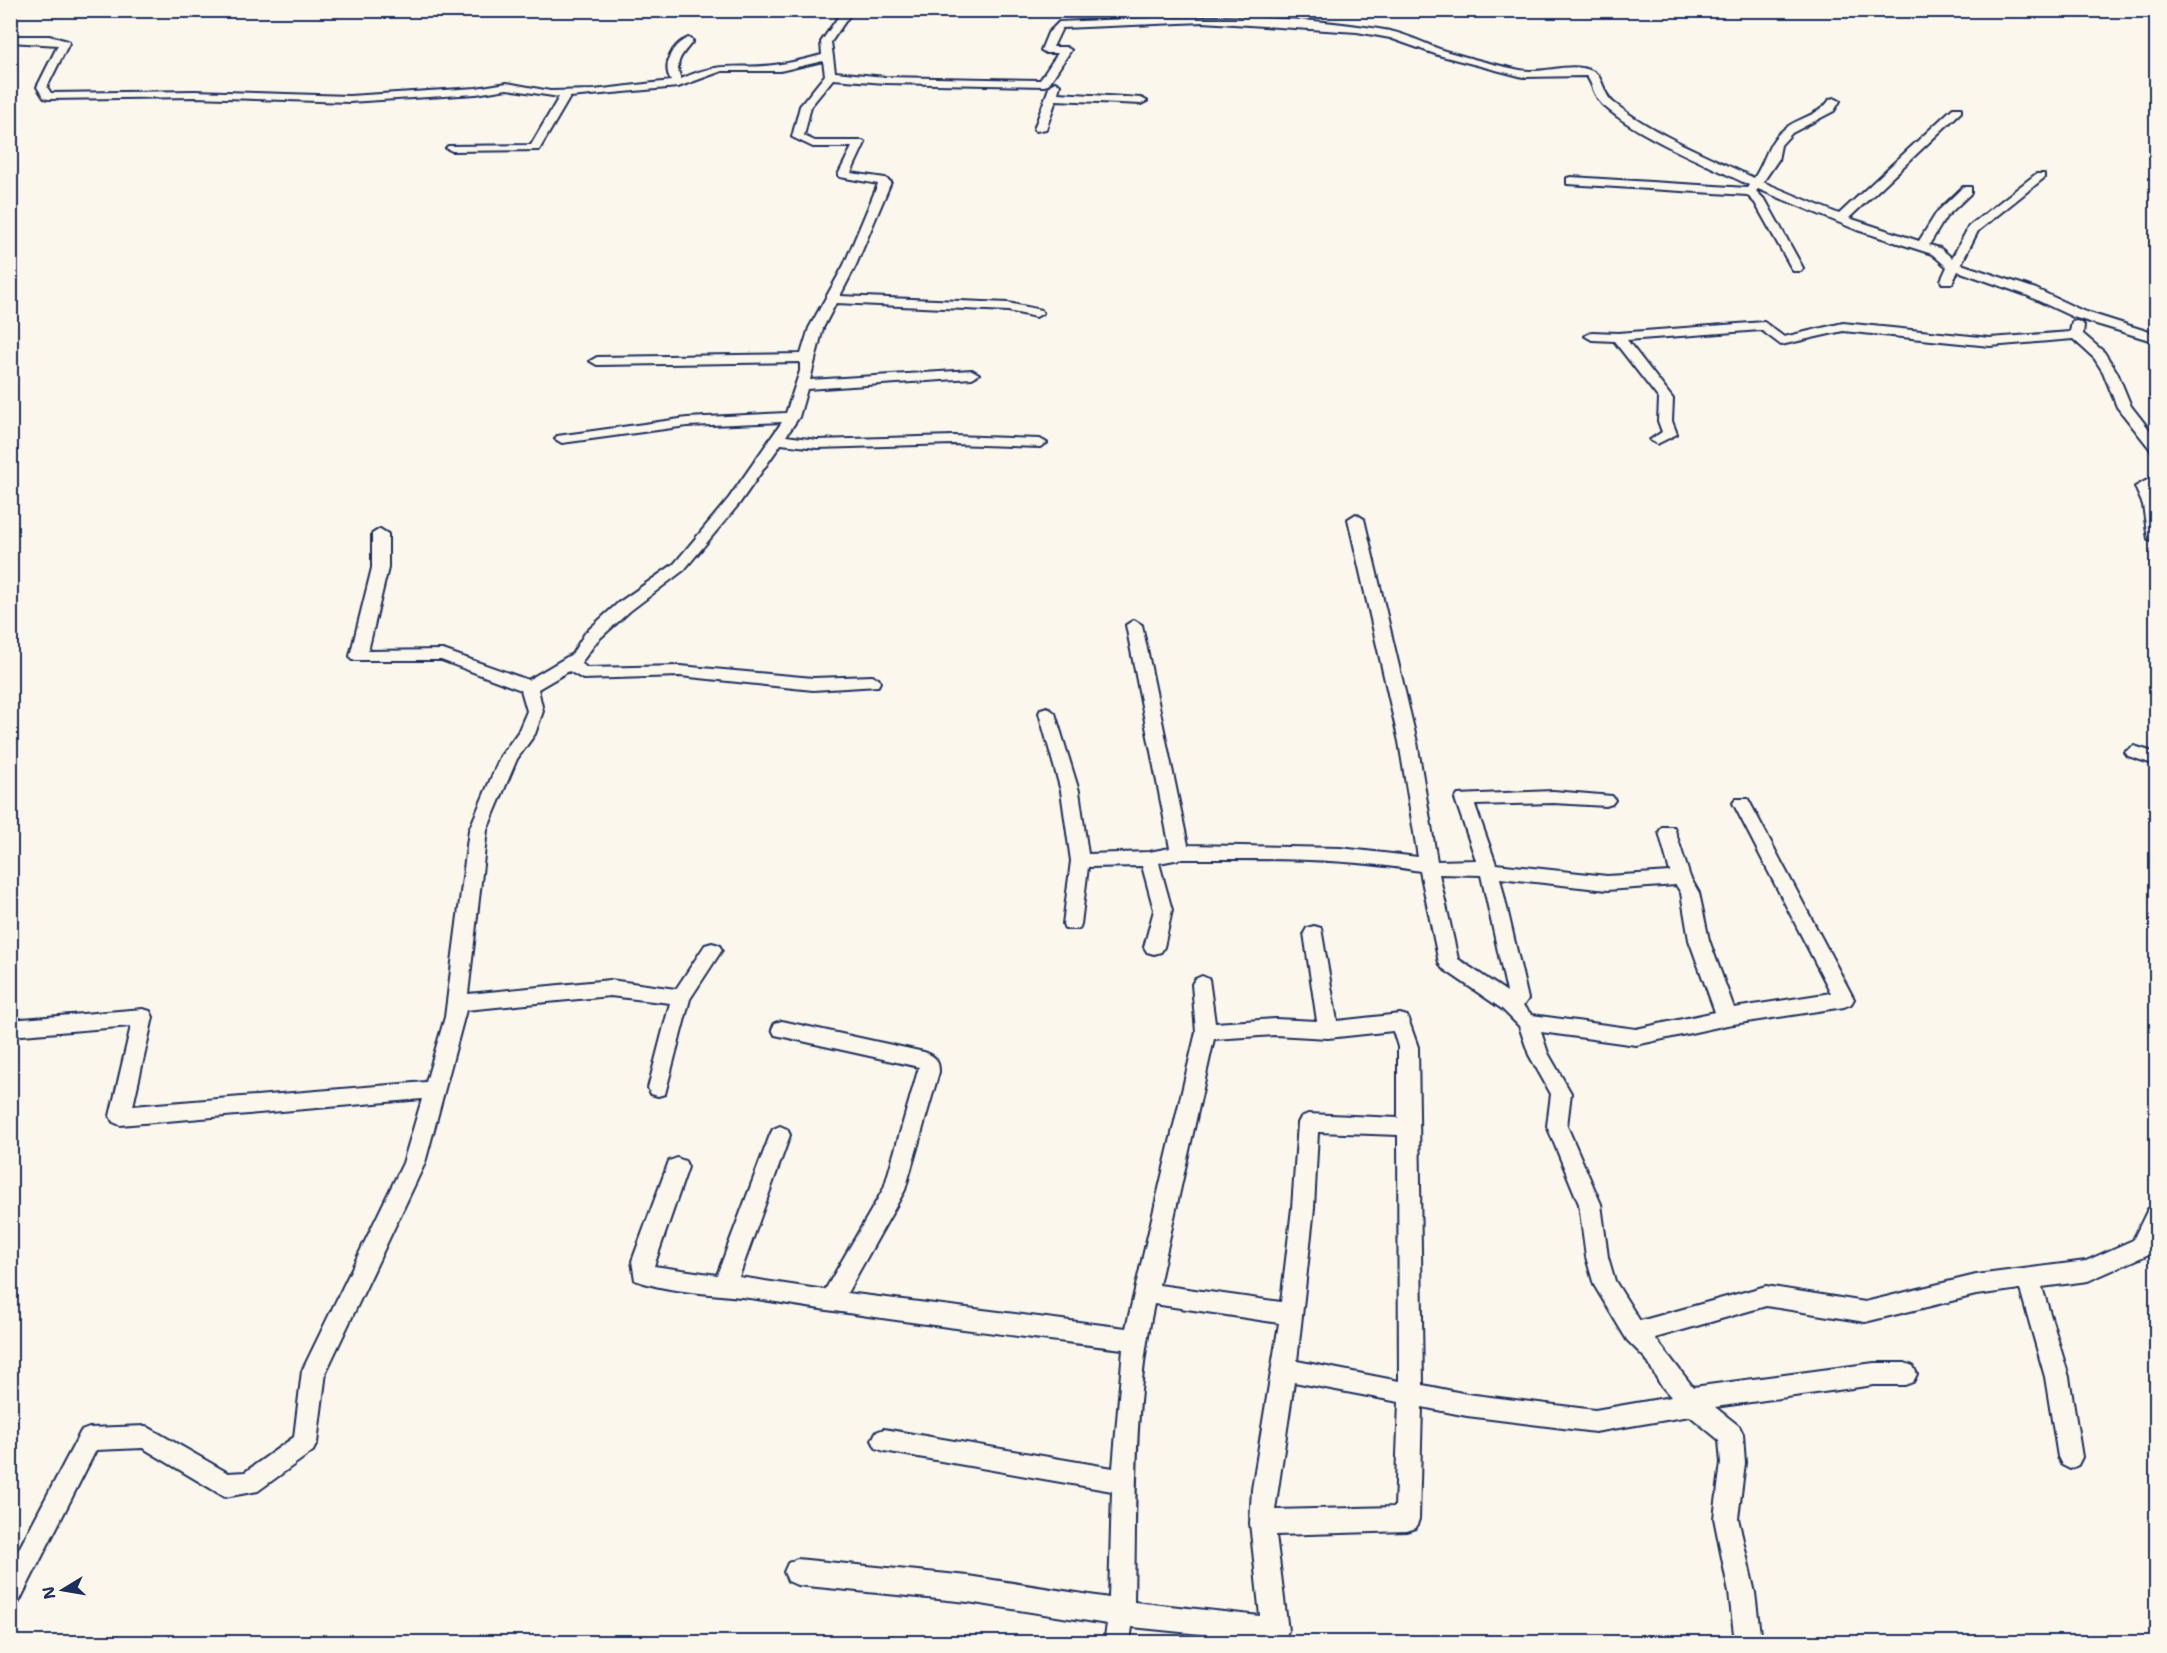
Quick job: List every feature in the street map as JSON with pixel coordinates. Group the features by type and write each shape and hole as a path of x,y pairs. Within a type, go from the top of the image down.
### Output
{"street":[{"path":"529,687 578,658 591,638 624,607 679,567 734,501 792,417 807,371 807,358 816,328 850,265 885,182 844,175 859,143 813,144 798,137 806,106 828,66 826,42 848,10"},
{"path":"1044,83 1046,76 1066,50 1046,50 1047,44 1059,25 1203,19 1357,29 1392,35 1442,53 1523,74 1571,71 1589,73 1595,78 1598,93 1608,104 1640,126 1753,188 1842,218 1899,241 1936,251 1954,266 2031,292 2078,314 2157,338"},
{"path":"10,39 49,39 64,44 45,76 42,87 48,96 195,94 349,99 476,91 507,86 532,92 594,93 678,84 714,69 828,66 885,80 1056,85 1040,129"},
{"path":"678,84 670,71 671,63 688,41"},
{"path":"452,148 535,148 567,93"},
{"path":"1052,96 1141,101"},
{"path":"1753,188 1772,160 1775,144 1788,131 1830,109 1834,101"},
{"path":"1842,218 1926,142 1957,110"},
{"path":"1947,280 1974,230 2040,176"},
{"path":"1571,181 1753,188"},
{"path":"1753,188 1797,268"},
{"path":"1922,246 1941,215 1967,190"},
{"path":"830,299 1008,308 1036,313"},
{"path":"2076,335 2078,314"},
{"path":"1592,336 1618,337 1764,326 1781,341 1843,327 1990,342 2076,335 2099,355 2110,372 2124,407 2157,447"},
{"path":"1618,337 1666,399 1665,421 1670,434 1658,440"},
{"path":"597,361 807,358"},
{"path":"801,385 972,374"},
{"path":"562,440 687,422 792,417"},
{"path":"777,439 817,444 953,440 1040,443"},
{"path":"2156,539 2150,506 2142,487 2157,479"},
{"path":"1356,519 1408,742 1428,864 1449,963 1509,1004 1527,1022 1539,1054 1561,1093 1557,1126 1573,1169 1590,1204 1597,1257 1605,1285 1635,1333 1654,1352 1668,1376 1691,1401 1731,1434 1733,1464 1726,1518 1742,1593 1748,1642"},
{"path":"380,534 380,568 358,656 443,654 529,687"},
{"path":"1134,625 1180,852"},
{"path":"570,663 584,674 680,671 813,684 872,682"},
{"path":"10,1593 89,1439 146,1437 225,1485 249,1483 305,1443 314,1371 414,1163 457,1003 478,830 509,757 526,734 535,711 529,687"},
{"path":"1047,713 1070,791 1080,861 1072,924"},
{"path":"2134,752 2157,759"},
{"path":"1509,1004 1518,999 1489,870 1464,799 1553,797 1606,800"},
{"path":"1527,1022 1636,1037 1727,1017 1844,999 1742,803"},
{"path":"1668,832 1681,879 1690,893 1699,940 1727,1017"},
{"path":"1080,861 1149,858 1180,852 1257,852 1407,860 1435,867 1475,865 1489,870 1607,883 1681,879"},
{"path":"1149,858 1162,910 1154,947"},
{"path":"1314,933 1328,1030"},
{"path":"658,1088 681,997 712,950"},
{"path":"1117,1642 1121,1613 1124,1481 1135,1340 1206,1032 1202,984"},
{"path":"457,1003 610,988 681,997"},
{"path":"10,1028 143,1017 120,1116 434,1090"},
{"path":"1206,1032 1275,1028 1328,1030 1400,1022 1408,1047 1411,1394 1407,1519 1262,1524"},
{"path":"782,1029 924,1060 929,1064 929,1072 894,1190 830,1302"},
{"path":"797,1572 968,1589 1121,1613 1275,1631 1262,1524 1264,1489 1285,1368 1303,1208 1308,1123 1407,1127"},
{"path":"725,1284 780,1135"},
{"path":"677,1167 642,1261 643,1273 668,1280 725,1284 830,1302 1135,1340"},
{"path":"1635,1333 1766,1296 1865,1312 1976,1284 2088,1270 2141,1247 2157,1216"},
{"path":"2028,1278 2057,1377 2070,1457"},
{"path":"1145,1293 1290,1314"},
{"path":"1285,1368 1467,1405 1595,1421 1691,1401 1874,1374 1905,1374"},
{"path":"884,1440 1015,1461 1067,1474 1124,1481"}]}
